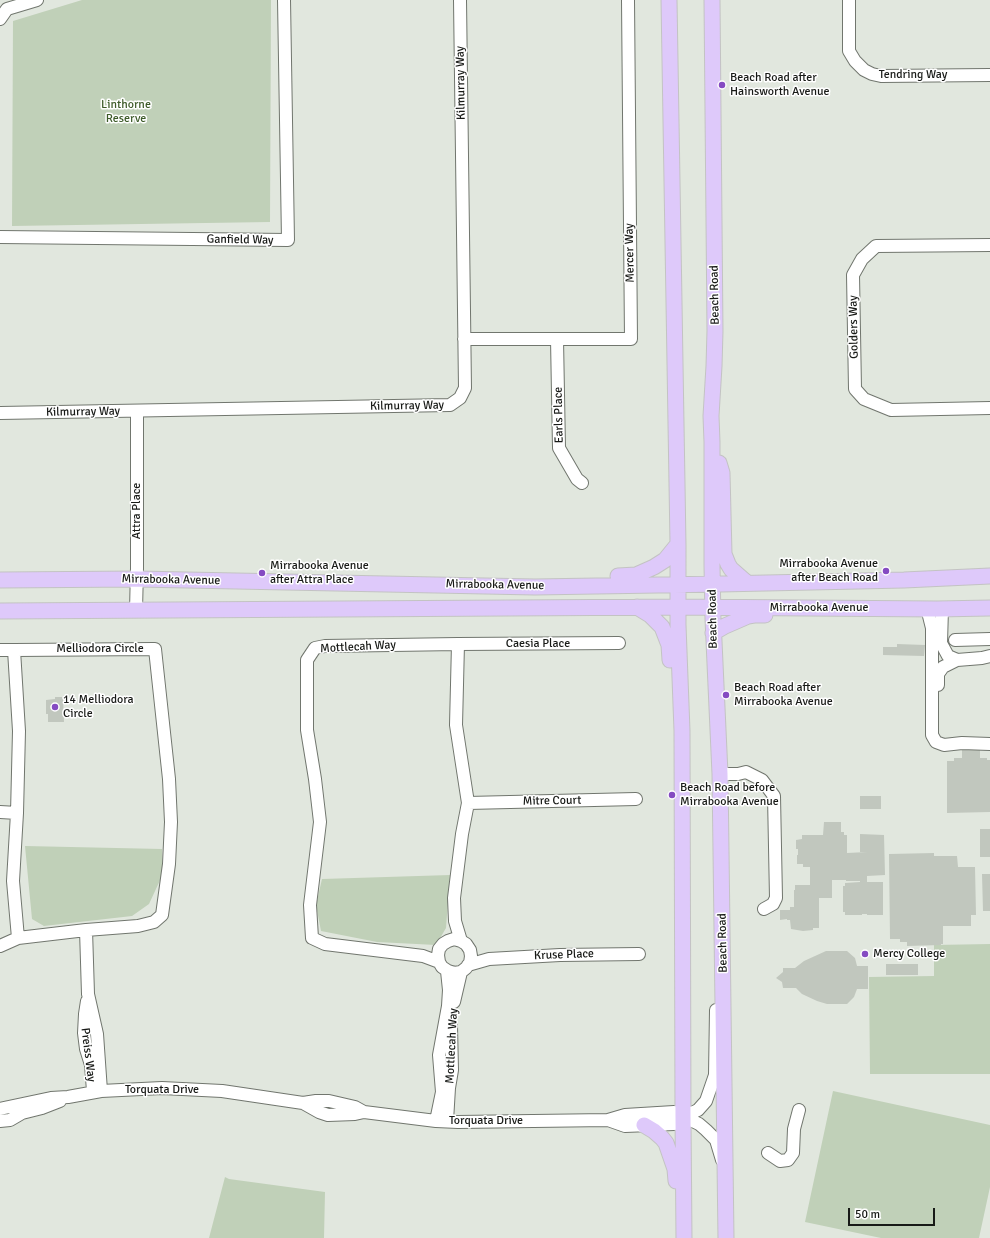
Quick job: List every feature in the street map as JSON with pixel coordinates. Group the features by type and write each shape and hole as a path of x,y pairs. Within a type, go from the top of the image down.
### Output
{"main road":[{"path":"669,0 678,544 678,633 682,730 684,1238"},
{"name":"Beach Road","path":"712,0 715,332 710,416 712,442 712,608 720,774 724,980 726,1238"},
{"path":"712,442 722,473 724,554 731,569 746,583"},
{"path":"535,587 560,577 636,575 665,560 678,544"},
{"name":"Mirrabooka Avenue","path":"0,580 137,579 535,587 904,580 990,576"},
{"path":"637,607 650,615 662,627 669,645 673,698 682,730"},
{"name":"Mirrabooka Avenue","path":"0,611 637,607 990,608"},
{"path":"713,633 725,626 754,615 835,614 895,608"},
{"path":"644,1125 662,1138 670,1152 675,1169 679,1210 684,1238"}],"street":[{"path":"0,19 7,8 36,0"},
{"name":"Ganfield Way","path":"0,237 288,240 284,0"},
{"name":"Kilmurray Way","path":"0,413 450,406 460,398 465,388 460,0"},
{"name":"Mercer Way","path":"464,339 631,339 628,0"},
{"name":"Tendring Way","path":"848,0 850,51 864,70 880,76 990,75"},
{"name":"Golders Way","path":"990,245 876,246 862,259 853,275 855,389 864,399 891,410 990,408"},
{"name":"Earls Place","path":"557,339 559,448 577,479 582,484"},
{"name":"Attra Place","path":"136,611 137,411"},
{"path":"935,608 942,643 948,656 957,660"},
{"path":"935,608 932,628 932,735 936,742 944,745 990,744"},
{"path":"955,640 990,639"},
{"name":"Caesia Place","path":"458,644 619,643"},
{"path":"458,644 456,725 468,803 462,834 454,898 455,921 461,940"},
{"name":"Mottlecah Way","path":"458,644 325,646 315,648 307,660 307,730 320,822 310,905 312,938 325,944 423,956 454,973 470,963 470,950"},
{"name":"Melliodora Circle","path":"0,946 18,938 138,926 154,922 162,915 169,864 171,822 169,779 155,649 14,650"},
{"path":"0,650 14,650 19,731 17,813 13,881 18,938"},
{"path":"932,730 938,721 938,674 944,667 957,660 990,656"},
{"path":"720,774 738,774 746,772 762,780 774,796 776,898 773,904 764,909"},
{"name":"Mitre Court","path":"468,803 636,799"},
{"path":"0,812 17,813"},
{"path":"448,941 455,921"},
{"name":"Preiss Way","path":"86,930 88,994 97,1034 97,1092"},
{"path":"423,956 439,949 443,944 454,939 461,940 470,950"},
{"name":"Mottlecah Way","path":"439,949 438,955 443,966 449,990 448,1006 439,1055 442,1092 441,1121"},
{"name":"Kruse Place","path":"470,950 489,959"},
{"name":"Kruse Place","path":"464,968 489,959 566,954 639,954"},
{"name":"Mottlecah Way","path":"441,1121 452,1070 450,1027 456,987 464,968"},
{"name":"Torquata Drive","path":"608,1120 625,1126 674,1124 683,1117 698,1110 706,1101 715,1075 716,1002 724,980"},
{"name":"Torquata Drive","path":"0,1109 51,1098 68,1097 97,1092 162,1088 222,1091 303,1102 329,1101 354,1107 364,1112 441,1121 608,1120 625,1115 674,1112 699,1124 716,1140 725,1169"},
{"name":"Torquata Drive","path":"0,1121 10,1120 22,1113 51,1105 68,1097"},
{"path":"768,1153 780,1161 788,1160 793,1153 794,1129 799,1110"}],"green space":[{"name":"Linthorne Reserve","path":"82,0 271,0 270,222 12,226 13,21"},
{"path":"25,846 162,849 162,876 149,904 132,916 44,926 32,919"},
{"path":"450,875 446,928 436,945 377,942 321,931 316,905 322,879"},
{"path":"990,944 990,1074 870,1074 869,977 934,976 934,945"},
{"path":"833,1091 990,1125 990,1187 979,1238 881,1238 805,1222"},
{"path":"225,1177 229,1179 325,1192 324,1238 209,1238"}],"building":[{"path":"897,644 925,645 924,656 883,655 883,647 897,647"},
{"name":"14 Melliodora Circle","path":"55,697 63,697 64,722 48,722 48,714 46,714 46,700 55,699"},
{"path":"962,747 980,747 980,758 987,758 987,760 990,760 990,812 947,813 947,761 954,761 954,758 962,758"},
{"path":"860,796 881,796 881,809 860,809"},
{"path":"824,822 841,822 841,832 844,832 844,835 847,835 847,853 867,852 860,852 860,834 884,835 885,875 867,876 867,882 883,882 883,915 845,915 845,912 843,912 843,886 845,886 845,883 860,881 832,880 832,898 819,898 819,928 803,931 791,929 790,920 780,920 780,910 790,910 790,907 794,907 795,885 810,885 810,867 803,867 803,864 797,864 798,849 796,849 796,840 802,839 802,835 823,835"},
{"path":"980,829 990,829 990,857 980,857"},
{"path":"934,853 934,856 957,856 958,867 975,867 976,915 971,915 971,926 943,926 943,944 941,945 907,946 907,942 900,942 900,939 890,939 889,854"},
{"path":"982,874 990,874 990,911 983,911"},
{"path":"826,951 847,951 855,958 857,966 868,966 868,989 857,989 854,997 847,1004 827,1004 817,1001 802,994 796,988 783,988 782,982 776,978 783,972 783,968 795,968 804,961"},
{"path":"886,964 918,964 918,975 886,975"}],"place":[{"name":"Beach Road after Hainsworth Avenue","path":"722,85"},
{"name":"Mirrabooka Avenue after Beach Road","path":"886,571"},
{"name":"Mirrabooka Avenue after Attra Place","path":"262,573"},
{"name":"Beach Road after Mirrabooka Avenue","path":"726,695"},
{"name":"14 Melliodora Circle","path":"55,707"},
{"name":"Beach Road before Mirrabooka Avenue","path":"672,795"},
{"name":"Mercy College","path":"865,954"}]}
